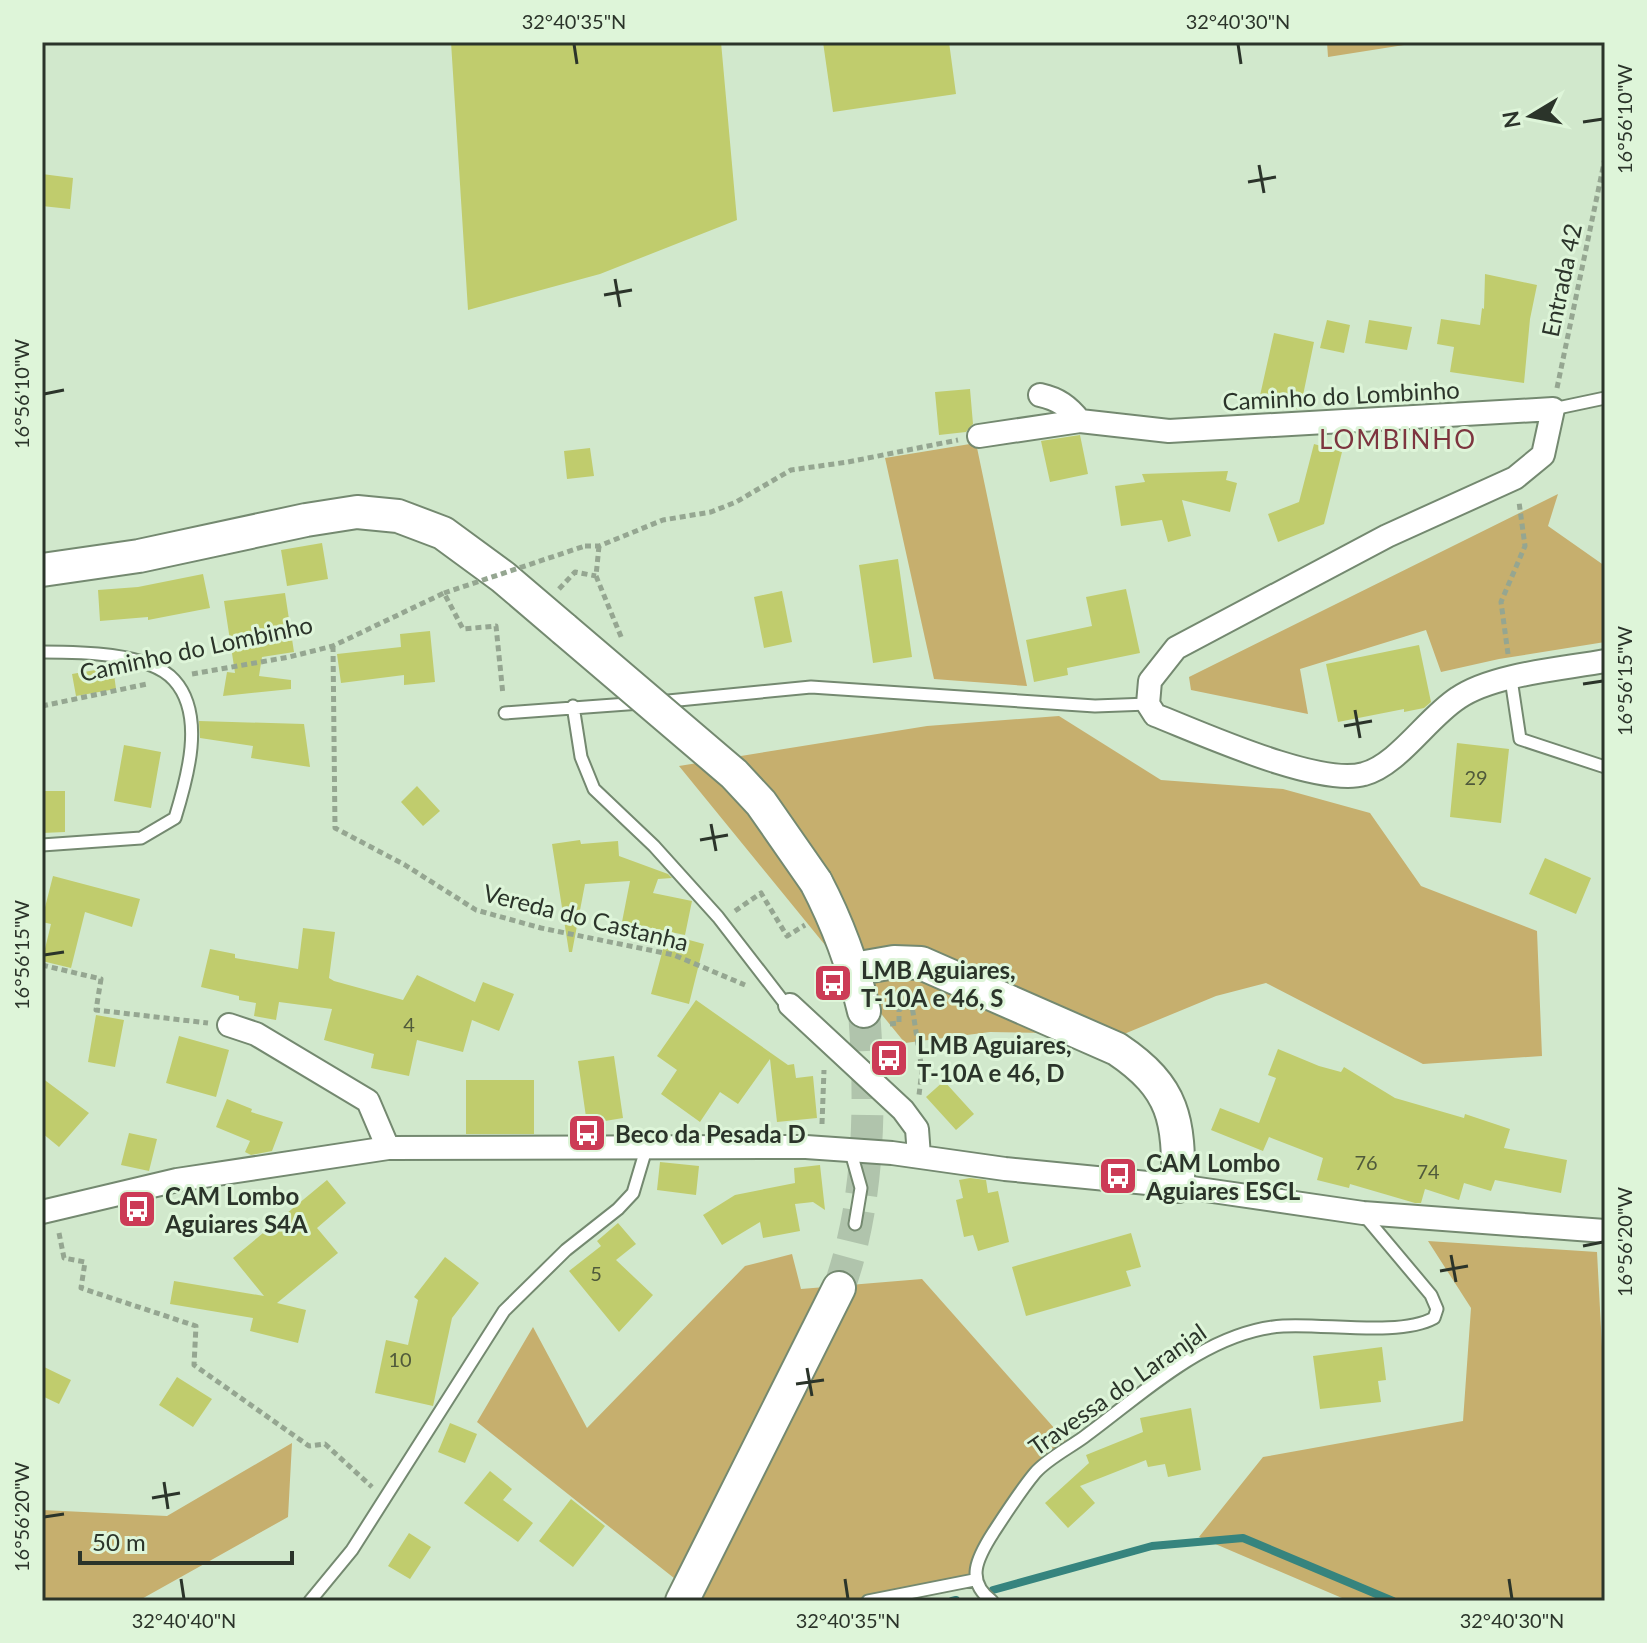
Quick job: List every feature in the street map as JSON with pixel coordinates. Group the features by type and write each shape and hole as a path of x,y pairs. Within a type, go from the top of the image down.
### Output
{"main road":[{"path":"42,570 167,551 306,520 357,512 398,516 443,533 503,577 734,774 761,803 816,882 839,927 864,1011"},
{"path":"854,969 894,962 921,963 1117,1049 1140,1065 1165,1098 1178,1134 1178,1186"},
{"path":"682,1601 839,1288"}],"street":[{"path":"1040,395 1056,399 1080,421"},
{"name":"Caminho do Lombinho","path":"979,436 1080,421 1169,431 1553,409"},
{"path":"1553,409 1543,455 1515,478 1387,536 1176,648 1150,681 1148,704 1155,715 1302,770 1335,777 1364,774 1385,763 1458,697 1488,683 1605,661"},
{"path":"786,1003 903,1110 917,1129 919,1156"},
{"path":"229,1025 256,1034 368,1101 388,1148"},
{"path":"48,1210 177,1180 388,1148 647,1146 850,1149 1005,1169 1178,1186 1363,1213 1605,1231"}],"lane":[{"name":"Caminho do Lombinho","path":"1553,409 1605,398"},
{"path":"42,652 73,652 145,662 173,678 189,712 192,743 187,777 175,818 141,838 42,845"},
{"path":"1511,679 1520,739 1605,767"},
{"path":"505,713 573,706 698,700 811,687 1095,706 1148,704"},
{"path":"573,706 581,757 594,789 654,846 721,921 786,1003"},
{"path":"310,1601 352,1550 504,1311 566,1250 618,1209 633,1193 647,1146"},
{"path":"850,1149 861,1188 855,1224"},
{"name":"Travessa do Laranjal","path":"974,1580 991,1536 1036,1471 1181,1366 1218,1344 1281,1326 1381,1327 1425,1323 1434,1318 1437,1309 1431,1295 1363,1213"},
{"path":"868,1601 974,1580 992,1601"}],"path":[{"name":"Entrada 42","path":"1553,409 1605,158"},
{"name":"Caminho do Lombinho","path":"42,706 333,646 444,593 585,546 599,546 663,520 711,512 736,502 791,470 979,436"},
{"path":"1511,679 1501,602 1525,546 1515,478"},
{"path":"599,546 596,576 623,642"},
{"path":"558,590 575,572 596,576"},
{"path":"444,593 463,629 496,626 503,695"},
{"name":"Vereda do Castanha","path":"333,646 335,828 405,865 476,910 541,928 674,955 786,1003"},
{"path":"721,921 761,893 787,936 809,923"},
{"path":"42,965 101,979 96,1010 229,1025"},
{"path":"899,1023 899,1009 912,1006 922,1070 921,1092"},
{"path":"822,1138 823,1083"},
{"path":"48,1210 64,1258 85,1262 81,1288 196,1326 194,1365 309,1446 325,1444 385,1499"}],"shaded area":[{"path":"1327,42 1423,42 1328,57"},
{"path":"976,443 1027,686 934,679 885,458"},
{"path":"1558,494 1548,526 1605,566 1605,642 1441,672 1426,630 1300,669 1308,714 1191,690 1189,677"},
{"path":"1059,716 1161,780 1283,789 1370,813 1421,886 1537,931 1542,1056 1423,1064 1266,983 1216,996 1124,1034 990,1032 905,1043 679,766 927,726"},
{"path":"1428,1241 1597,1252 1602,1347 1605,1348 1605,1601 1349,1601 1199,1537 1263,1457 1463,1421 1471,1308"},
{"path":"792,1254 801,1289 922,1279 1071,1447 1036,1471 991,1536 974,1580 868,1601 703,1601 477,1422 533,1327 587,1428 745,1266"},
{"path":"292,1443 288,1517 138,1601 42,1601 42,1510 167,1516"}],"building":[{"path":"451,42 721,42 737,220 600,274 468,310"},
{"path":"823,42 949,42 956,94 833,112"},
{"path":"42,174 73,178 70,209 42,206"},
{"path":"1485,274 1537,285 1530,319 1524,383 1450,372 1454,347 1437,344 1441,319 1480,325 1484,309"},
{"path":"1327,320 1350,325 1344,353 1320,348"},
{"path":"1369,320 1412,327 1407,350 1365,343"},
{"path":"1274,333 1314,342 1300,410 1259,400"},
{"path":"970,389 973,424 966,432 939,435 935,392"},
{"path":"1080,435 1088,474 1050,482 1041,441"},
{"path":"1314,444 1342,452 1324,524 1278,542 1268,514 1299,502"},
{"path":"590,448 594,476 567,479 564,451"},
{"path":"1228,471 1226,480 1237,483 1230,512 1182,500 1191,536 1168,542 1162,520 1121,526 1115,486 1145,482 1142,474"},
{"path":"322,543 328,579 287,586 281,550"},
{"path":"898,559 912,657 873,663 859,565"},
{"path":"203,574 210,608 148,620 148,617 100,621 98,590 138,587"},
{"path":"1126,589 1140,653 1067,668 1068,675 1034,682 1026,640 1092,626 1086,597"},
{"path":"782,591 792,642 764,648 754,597"},
{"path":"285,593 294,652 262,657 259,676 291,680 291,689 223,696 227,672 235,673 224,601"},
{"path":"430,631 435,682 404,685 404,675 341,683 337,654 401,647 400,634"},
{"path":"1419,645 1431,702 1424,708 1338,722 1326,664"},
{"path":"113,667 116,689 76,696 72,674"},
{"path":"199,721 304,724 310,767 251,758 253,746 200,738"},
{"path":"1457,743 1509,749 1501,823 1450,817"},
{"path":"124,745 161,752 151,808 114,801"},
{"path":"417,786 440,811 423,826 401,802"},
{"path":"42,791 65,791 65,832 42,833"},
{"path":"580,840 581,844 618,841 619,856 668,874 672,878 658,879 653,893 692,901 685,935 622,922 630,881 585,884 572,952 569,952 552,844"},
{"path":"1545,858 1591,878 1576,914 1529,894"},
{"path":"53,876 140,899 132,927 85,912 71,968 42,961 51,924 42,922 42,919"},
{"path":"303,928 335,932 329,978 334,981 403,1000 417,975 475,1002 483,982 514,994 499,1031 472,1020 463,1052 417,1040 409,1076 371,1068 374,1054 324,1040 332,1009 279,1002 276,1020 254,1016 256,1003 201,987 210,949 235,954 235,958 298,969"},
{"path":"667,934 704,944 689,1004 651,994"},
{"path":"696,1000 788,1065 794,1064 796,1078 813,1076 817,1118 777,1122 770,1059 738,1104 720,1092 700,1122 661,1094 677,1070 657,1056"},
{"path":"96,1015 124,1020 115,1067 88,1062"},
{"path":"179,1036 229,1050 216,1097 166,1083"},
{"path":"1278,1049 1341,1072 1344,1067 1395,1098 1464,1118 1465,1114 1510,1129 1504,1148 1567,1160 1561,1193 1495,1180 1491,1191 1464,1183 1459,1200 1425,1189 1421,1203 1415,1203 1350,1184 1349,1188 1317,1180 1323,1158 1269,1137 1263,1151 1211,1130 1220,1108 1259,1123 1276,1078 1268,1075"},
{"path":"614,1056 623,1118 587,1124 578,1061"},
{"path":"42,1078 89,1113 59,1147 42,1133"},
{"path":"466,1080 534,1080 534,1134 466,1134"},
{"path":"944,1081 974,1114 956,1130 926,1097"},
{"path":"227,1099 252,1109 251,1112 283,1122 272,1151 251,1155 245,1152 250,1141 216,1127"},
{"path":"129,1133 157,1139 149,1171 121,1165"},
{"path":"660,1162 699,1166 696,1195 657,1190"},
{"path":"820,1165 825,1210 813,1202 795,1204 800,1231 763,1238 760,1222 722,1245 703,1215 735,1195 795,1183 794,1168"},
{"path":"327,1180 346,1203 317,1228 338,1253 277,1303 306,1310 298,1343 250,1331 253,1318 170,1304 174,1281 264,1296 233,1258"},
{"path":"959,1180 986,1180 988,1193 998,1191 1009,1242 978,1251 973,1235 964,1237 956,1200 963,1198"},
{"path":"618,1223 636,1244 616,1260 653,1295 619,1332 569,1271 601,1246 597,1241"},
{"path":"1131,1233 1141,1267 1126,1271 1131,1286 1026,1316 1012,1267"},
{"path":"445,1257 479,1283 452,1318 433,1406 375,1393 386,1340 408,1345 418,1300 414,1297"},
{"path":"1382,1347 1386,1380 1378,1381 1381,1402 1320,1409 1313,1356"},
{"path":"42,1366 71,1380 59,1404 42,1396"},
{"path":"177,1377 212,1399 193,1427 159,1405"},
{"path":"1191,1408 1201,1470 1168,1477 1165,1464 1148,1467 1146,1460 1080,1486 1095,1503 1068,1528 1045,1503 1089,1463 1086,1455 1143,1432 1140,1418"},
{"path":"450,1423 477,1434 465,1463 438,1452"},
{"path":"490,1471 512,1489 503,1500 533,1523 518,1542 464,1503"},
{"path":"571,1499 605,1526 573,1567 539,1541"},
{"path":"409,1533 431,1547 410,1579 388,1566"}],"waterway":[{"path":"993,1590 1152,1546 1243,1538 1393,1601"},
{"path":"952,1601 956,1600"}],"tunnel":[{"path":"839,1288 857,1221 866,1151 864,1011"}],"place":[{"name":"LMB Aguiares, T-10A e 46, S","path":"833,983"},
{"name":"LMB Aguiares, T-10A e 46, D","path":"889,1058"},
{"name":"Beco da Pesada D","path":"587,1133"},
{"name":"CAM Lombo Aguiares ESCL","path":"1118,1176"},
{"name":"CAM Lombo Aguiares S4A","path":"137,1209"}],"district":[{"name":"LOMBINHO","path":"1398,439"}]}
